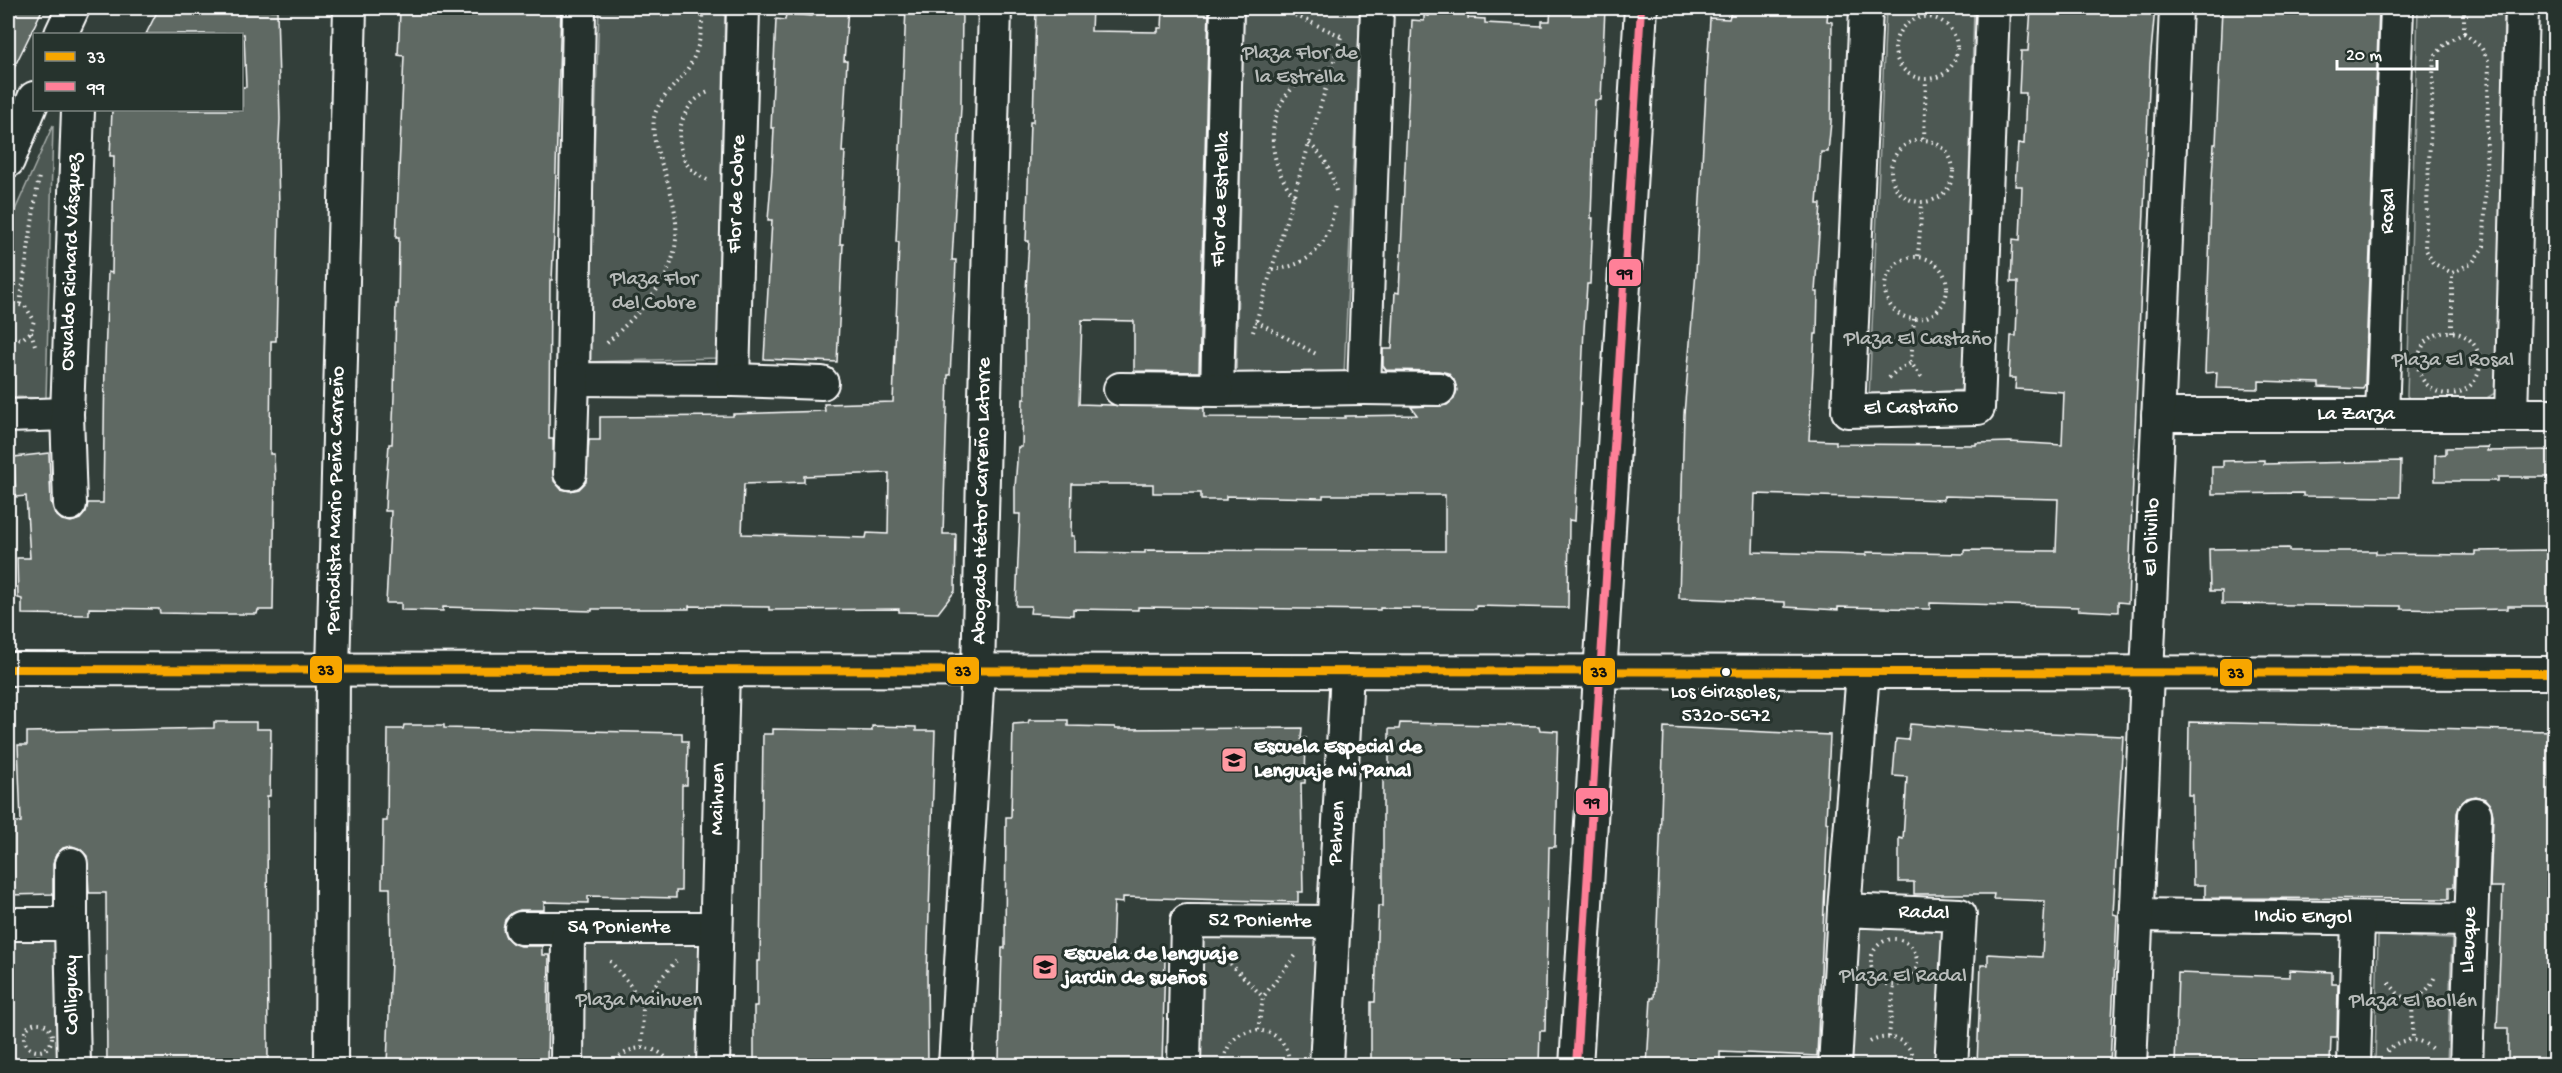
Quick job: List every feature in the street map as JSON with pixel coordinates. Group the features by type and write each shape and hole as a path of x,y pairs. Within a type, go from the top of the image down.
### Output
{"street":[{"path":"62,33 73,8"},
{"path":"80,33 81,8"},
{"name":"Periodista Mario Peña Carreño","path":"331,1065 333,670 350,8"},
{"path":"570,473 579,8"},
{"name":"Flor de Cobre","path":"733,380 743,8"},
{"name":"Abogado Héctor Carreño Latorre","path":"955,1065 978,671 995,8"},
{"name":"Flor de Estrella","path":"1217,390 1227,8"},
{"path":"1364,384 1377,8"},
{"path":"1576,1065 1641,8"},
{"name":"El Castaño","path":"1866,8 1848,411 1978,408 1993,8"},
{"name":"El Olivillo","path":"2130,1065 2176,8"},
{"name":"Rosal","path":"2382,415 2397,8"},
{"path":"2511,415 2522,8"},
{"path":"8,161 33,100"},
{"name":"Osvaldo Richard Vásquez","path":"70,504 67,414 78,111"},
{"path":"573,374 822,383"},
{"path":"1120,389 1217,390 1364,384 1438,389"},
{"path":"8,416 67,414"},
{"name":"La Zarza","path":"2158,415 2554,415"},
{"path":"8,669 2554,673"},
{"name":"Maihuen","path":"713,1065 723,670"},
{"name":"Pehuen","path":"1326,1065 1347,671"},
{"path":"1835,1065 1844,910 1863,672"},
{"name":"Lleuque","path":"2466,1065 2475,814"},
{"name":"Colliguay","path":"71,864 74,1065"},
{"name":"Radal","path":"1844,910 1960,915 1952,1065"},
{"name":"Indio Engol","path":"2136,915 2471,920"},
{"path":"2354,1065 2358,919"},
{"name":"52 Poniente","path":"1187,928 1333,922"},
{"name":"Colliguay","path":"8,924 71,924"},
{"name":"54 Poniente","path":"521,928 568,933 716,928"},
{"path":"1184,1065 1187,928"},
{"path":"567,1065 568,933"}],"path":[{"path":"573,374 650,299 671,268 678,227 668,181 654,147 654,116 665,97 690,65 703,29 702,8"},
{"path":"1279,8 1341,36"},
{"path":"1929,8 1929,16"},
{"path":"2464,8 2464,33"},
{"path":"1929,16 1947,24 1957,42 1958,52 1949,70 1942,76 1926,80 1912,76 1903,69 1895,50 1900,30 1918,17 1929,16"},
{"path":"1253,333 1344,27"},
{"path":"2452,273 2474,262 2484,246 2489,62 2481,47 2464,33"},
{"path":"2452,273 2433,263 2425,248 2434,57 2446,43 2464,33"},
{"path":"1294,196 1276,167 1272,145 1273,122 1295,86 1318,71 1331,69"},
{"path":"1924,139 1926,80"},
{"path":"713,91 700,95 690,103 683,118 680,137 685,161 698,175 710,182 738,187"},
{"path":"1924,139 1934,141 1949,154 1954,174 1945,193 1928,202 1922,202 1907,199 1899,192 1890,173 1891,162 1904,145 1913,140 1924,139"},
{"path":"1272,270 1285,268 1312,256 1326,238 1334,214 1337,192 1330,167 1320,152 1309,144"},
{"path":"20,304 40,167"},
{"path":"1918,256 1922,202"},
{"path":"1918,256 1937,264 1947,282 1947,292 1945,302 1939,310 1931,316 1914,319 1901,316 1892,309 1884,290 1885,279 1890,270 1907,257 1918,256"},
{"path":"2452,273 2452,332"},
{"path":"8,306 20,304 29,310 34,320 31,332 22,339 8,337"},
{"path":"1914,319 1911,363 1921,375 1933,397 1935,408"},
{"path":"1256,321 1364,384"},
{"path":"2452,332 2462,334 2477,347 2481,367 2472,385 2455,394 2445,395 2426,385 2418,366 2423,345 2431,337 2452,332"},
{"path":"1258,1030 1263,998 1302,948 1333,922"},
{"path":"642,1047 643,1007 655,985 691,946 716,928"},
{"path":"1187,928 1223,955 1263,998"},
{"path":"568,933 609,961 631,986 643,1007"},
{"path":"1890,939 1897,939 1911,946 1916,960 1913,974 1908,980 1894,985 1887,984 1875,975 1871,960 1877,947 1890,939"},
{"path":"2388,981 2399,995 2409,1000 2420,997 2432,984 2436,974"},
{"path":"1889,1036 1894,985"},
{"path":"2412,999 2413,1040"},
{"path":"1224,1065 1227,1047 1235,1038 1244,1032 1258,1030 1275,1036 1283,1043 1288,1052 1289,1065"},
{"path":"1863,1047 1870,1041 1889,1036 1906,1045 1912,1053 1915,1065"},
{"path":"2383,1058 2395,1044 2413,1040 2422,1042 2436,1055"},
{"path":"612,1065 620,1055 630,1049 642,1047 662,1054 672,1065"}],"green space":[{"name":"Plaza Flor del Cobre","path":"599,8 725,8 717,358 587,362"},
{"name":"Plaza Flor de la Estrella","path":"1244,8 1360,8 1344,375 1236,375"},
{"name":"Plaza El Castaño","path":"1886,8 1974,8 1963,390 1869,397"},
{"name":"Plaza El Rosal","path":"2418,8 2504,8 2498,391 2476,405 2420,407 2407,396"},
{"path":"53,125 46,398 8,397 8,226"},
{"name":"Plaza El Radal","path":"1857,925 1956,928 1947,1065 1848,1066"},
{"path":"1305,933 1321,945 1317,1065 1195,1066 1199,946 1206,937"},
{"name":"Plaza Maihuen","path":"586,936 692,937 702,950 702,1065 576,1066 576,947"},
{"name":"Plaza El Bollén","path":"2378,936 2452,939 2447,1065 2375,1065"},
{"path":"57,939 59,1065 8,1065 8,941"}],"building":[{"path":"8,8 43,8 8,80"},
{"path":"159,8 277,10 280,119 279,209 276,341 271,341 270,454 274,454 275,479 273,610 258,610 257,614 218,614 160,613 159,609 89,608 89,615 22,614 22,599 18,598 17,558 30,558 26,496 16,497 14,457 49,453 51,502 55,514 62,520 71,522 80,519 86,512 88,503 103,503 108,272 112,273 114,156 110,156 112,111 243,111 243,87 246,87 243,33 146,33"},
{"path":"409,8 561,8 554,234 552,280 550,280 549,439 553,439 554,481 561,489 570,491 579,489 586,482 589,440 600,440 600,417 733,416 733,414 825,411 824,404 893,402 899,242 896,242 906,8 962,8 961,107 952,260 956,260 950,375 948,375 943,534 956,534 955,591 938,613 899,612 899,609 769,610 769,607 689,606 689,609 592,609 592,611 443,607 443,611 401,610 401,603 386,603 391,511 385,511 389,444 392,444 396,304 398,304 399,238 396,238 404,56 398,55 400,11 409,12","holes":["889,473 888,534 867,533 866,538 742,534 744,484 804,482 804,476"]},
{"path":"812,8 848,8 844,61 847,61 840,244 843,244 837,362 764,359 772,220 768,220 774,128 771,128 776,19 785,20 786,14 812,16"},
{"path":"1036,8 1092,8 1091,31 1158,32 1158,28 1162,28 1163,8 1209,8 1199,372 1134,371 1134,321 1082,320 1079,404 1204,408 1204,417 1345,418 1345,416 1417,415 1411,407 1447,405 1454,399 1457,390 1454,380 1448,373 1386,370 1383,366 1383,349 1392,349 1395,292 1399,293 1412,20 1424,21 1424,15 1429,16 1430,8 1468,8 1468,18 1485,19 1485,23 1542,26 1542,21 1550,21 1551,8 1605,8 1601,100 1595,100 1590,284 1587,284 1584,329 1575,521 1569,520 1568,608 1476,606 1476,609 1380,608 1380,610 1138,607 1138,610 1073,609 1073,615 1030,613 1031,606 1016,606 1020,514 1015,514 1015,488 1018,447 1022,447 1023,399 1025,399 1025,307 1029,241 1026,241 1030,122 1033,122","holes":["1072,484 1153,484 1153,493 1201,493 1201,500 1226,500 1226,496 1323,498 1323,495 1445,495 1445,551 1145,550 1145,553 1074,552 1074,536 1071,536"]},
{"path":"1732,8 1828,11 1827,21 1832,22 1831,122 1828,152 1821,152 1817,204 1821,204 1815,292 1818,292 1817,334 1815,334 1809,440 1836,441 1836,444 1976,445 1976,443 2010,442 2062,445 2064,392 2015,389 2016,378 2009,378 2011,336 2016,336 2018,282 2011,282 2013,239 2020,240 2022,186 2015,186 2018,143 2024,144 2026,93 2019,93 2021,51 2028,51 2031,8 2155,8 2150,63 2128,603 2118,602 2118,612 2078,610 2078,607 1930,603 1930,609 1838,607 1838,610 1785,607 1785,602 1679,598 1684,414 1696,272 1710,18 1729,19","holes":["1755,494 1944,500 1944,496 2058,499 2056,551 1964,550 1964,554 1866,552 1866,555 1753,552"]},
{"path":"2222,8 2379,8 2363,389 2319,387 2319,383 2259,381 2259,389 2216,388 2217,372 2205,373 2212,178 2214,144 2216,144"},
{"path":"2488,447 2487,451 2554,450 2554,477 2498,477 2498,481 2435,481 2435,455 2446,454 2446,448"},
{"path":"2264,460 2264,464 2401,461 2400,497 2303,496 2303,493 2212,494 2212,467 2223,467 2223,461"},
{"path":"2289,548 2289,551 2376,551 2376,554 2475,555 2475,551 2553,550 2552,606 2453,610 2401,609 2401,606 2222,604 2222,591 2210,591 2209,549"},
{"path":"1029,720 1068,720 1068,726 1115,727 1115,729 1302,728 1301,739 1306,738 1305,783 1301,783 1303,892 1298,892 1298,902 1123,897 1123,903 1114,902 1112,954 1145,955 1145,959 1165,959 1162,1065 1014,1065 1014,1060 999,1060 1002,948 1005,948 1006,817 1011,817 1013,724 1028,723"},
{"path":"214,722 256,722 256,729 271,729 270,796 267,796 268,1065 107,1065 106,893 89,893 87,856 80,849 72,846 63,848 56,855 53,864 53,894 8,895 8,822 21,822 18,745 27,745 27,732 214,728"},
{"path":"2189,722 2554,731 2554,953 2550,1065 2508,1065 2508,1028 2497,1028 2503,887 2490,887 2493,815 2491,806 2485,799 2476,796 2467,798 2460,805 2457,813 2454,887 2449,887 2449,899 2205,898 2205,885 2193,885 2192,795 2188,795"},
{"path":"1400,723 1539,726 1540,730 1558,731 1555,847 1549,847 1545,1031 1540,1031 1539,1065 1371,1065 1371,1002 1375,1002 1378,906 1383,906 1383,773 1389,773 1389,729 1399,729"},
{"path":"1910,724 2001,731 2123,736 2113,914 2117,915 2110,1065 1977,1065 1981,965 1988,965 1988,954 2042,957 2045,901 1993,899 1994,894 1914,894 1914,882 1899,882 1899,838 1903,839 1907,777 1893,776 1896,739 1908,740"},
{"path":"404,725 444,725 444,728 682,733 682,741 688,741 687,785 682,785 681,891 676,891 676,898 588,896 588,903 544,902 544,910 520,910 512,913 505,920 503,929 506,937 512,943 521,946 542,946 542,955 549,955 547,1065 387,1065 391,960 390,888 382,888 383,821 387,821 388,729 403,729"},
{"path":"872,726 916,727 916,731 935,731 927,973 928,1065 754,1065 754,1006 757,1006 757,961 760,961 763,734 773,734 773,729 872,731"},
{"path":"1664,727 1830,735 1817,1056 1720,1052 1720,1065 1647,1065 1651,998 1654,998"},
{"path":"2290,970 2332,972 2332,984 2338,984 2337,1037 2331,1037 2330,1065 2175,1065 2178,973 2290,977"}],"transit line":[{"name":"99","path":"1576,1066 1641,8"},
{"name":"33","path":"8,669 2554,673"}],"place":[{"name":"Los Girasoles, 5320-5672","path":"1726,672"},
{"name":"Escuela Especial de Lenguaje Mi Panal","path":"1234,760"},
{"name":"Escuela de lenguaje jardin de sueños","path":"1045,967"}]}
